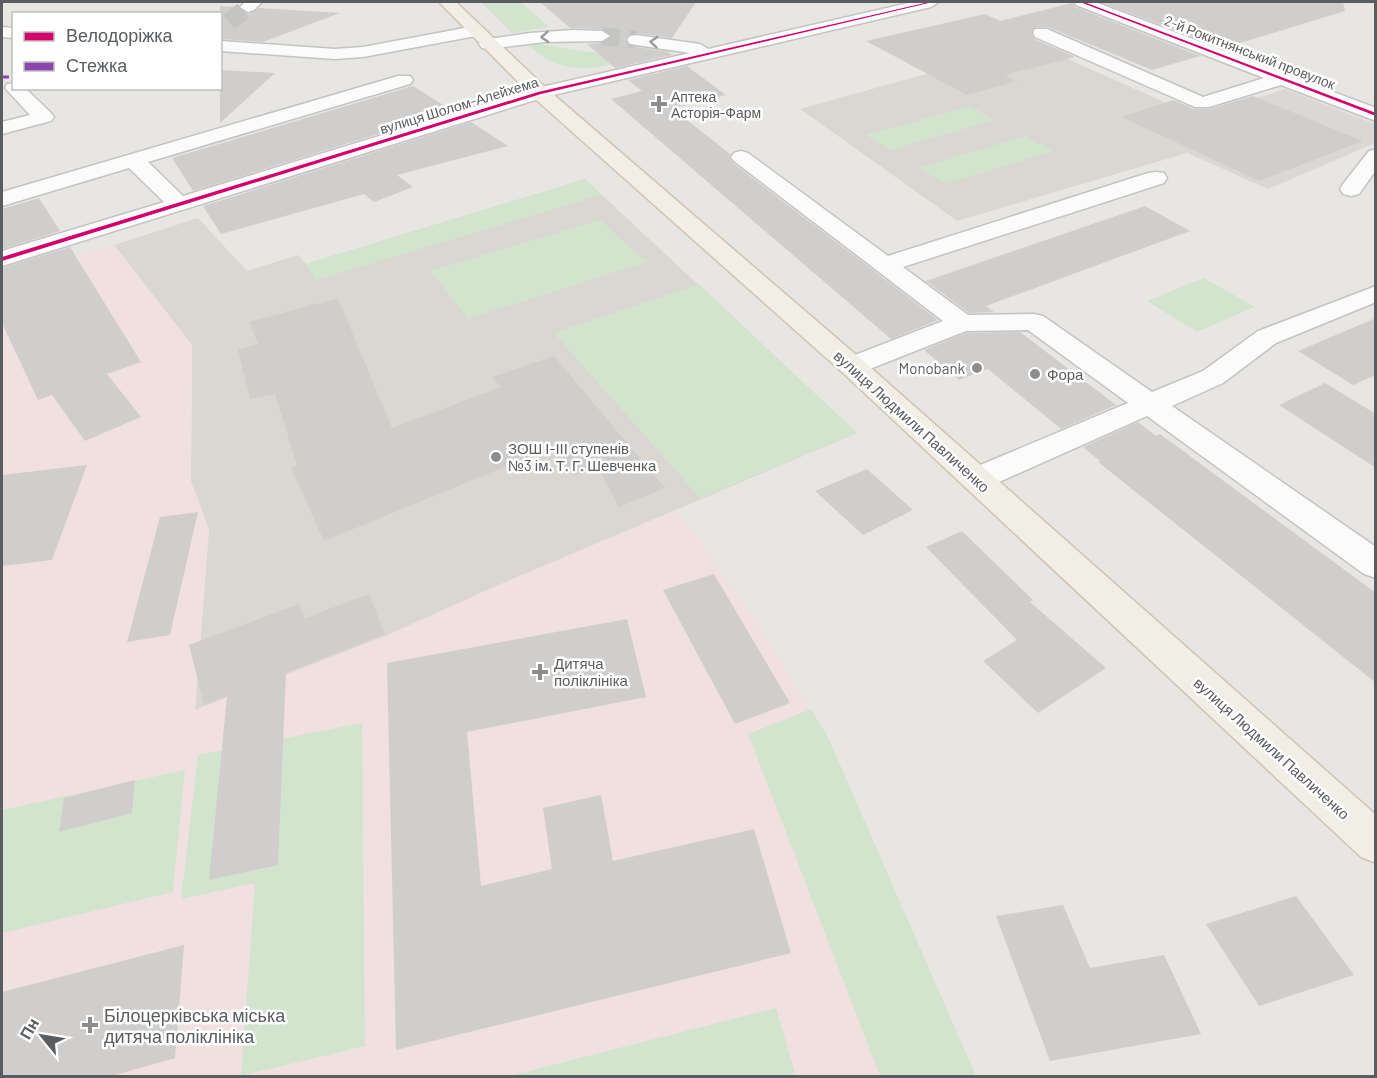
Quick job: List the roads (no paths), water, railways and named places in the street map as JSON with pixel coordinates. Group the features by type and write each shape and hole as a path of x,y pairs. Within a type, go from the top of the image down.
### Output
{"main road":[{"name":"вулиця Людмили Павличенко","path":"447,2 531,85 852,366 1376,843"}],"street":[{"path":"491,109 518,106 562,112 562,100 569,91 589,82 931,2"},
{"name":"2-й Рокитнянський провулок","path":"1082,2 1376,115"},
{"path":"836,10 856,19"},
{"path":"1041,33 1202,103 1282,79"},
{"path":"222,46 335,54 481,37 523,38 580,34 602,36"},
{"path":"636,40 713,52"},
{"path":"2,199 404,80"},
{"path":"531,85 543,80 589,82"},
{"name":"вулиця Шолом-Алейхема","path":"2,259 491,109 531,85"},
{"path":"2,128 44,117 16,90"},
{"path":"1352,189 1376,154"},
{"path":"741,157 962,323"},
{"path":"133,160 180,205"},
{"path":"885,265 1156,178"},
{"path":"976,479 1213,377 1267,337 1376,292"},
{"path":"852,366 962,323 1034,322 1376,565"}],"tunnel":[{"path":"229,22 248,7"},
{"path":"602,36 636,40"}],"place":[{"name":"Аптека Асторія-Фарм","path":"659,104"},
{"name":"Monobank","path":"977,368"},
{"name":"Фора","path":"1035,374"},
{"name":"ЗОШ І-ІІІ ступенів №3 ім. Т. Г. Шевченка","path":"496,457"},
{"name":"Дитяча поліклініка","path":"540,672"},
{"name":"Білоцерківська міська дитяча поліклініка","path":"90,1025"}]}
